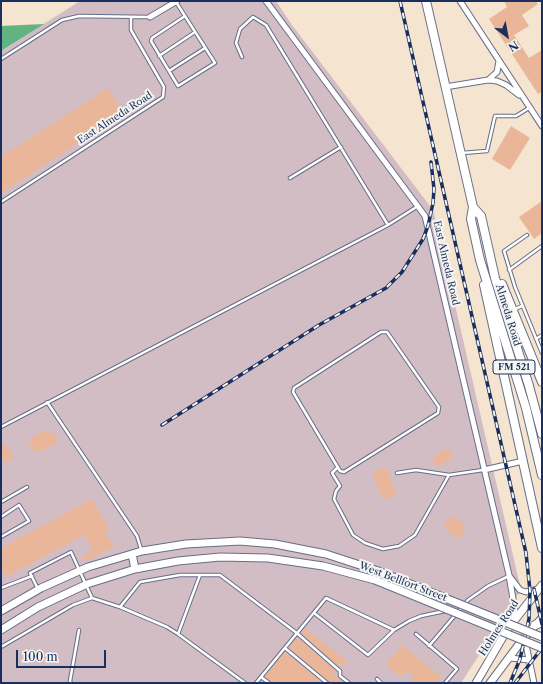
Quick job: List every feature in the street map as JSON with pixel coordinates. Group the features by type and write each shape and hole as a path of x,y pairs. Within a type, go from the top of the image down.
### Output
{"main road":[{"name":"Almeda Road","path":"426,1 473,207 471,219 480,260 523,397 542,475"},
{"name":"Almeda Road","path":"473,207 481,216 488,252 542,434"},
{"path":"488,252 542,382"},
{"path":"480,260 485,296 542,548"},
{"path":"534,513 542,521"},
{"name":"West Bellfort Street","path":"1,611 38,589 81,570 132,554 200,543 261,542 326,554 378,571 542,637"},
{"path":"132,554 135,569"},
{"name":"West Bellfort Street","path":"1,630 38,607 87,584 135,569 204,558 256,557 308,563 375,580 542,648"},
{"name":"Holmes Road","path":"476,683 513,622 540,587"},
{"path":"490,683 525,637 542,618"}],"street":[{"path":"150,17 176,1"},
{"name":"East Almeda Road","path":"266,1 425,216 509,576 515,611 513,622"},
{"path":"460,2 542,126"},
{"path":"488,80 497,72 499,61"},
{"path":"445,87 488,80 497,81 506,85 524,99"},
{"path":"484,470 523,461"},
{"name":"East Almeda Road","path":"509,576 520,590 530,592 540,587"},
{"path":"525,637 534,683"},
{"path":"510,658 529,660"}],"lane":[{"path":"176,1 215,63 178,86 151,44 152,38 185,16"},
{"path":"1,59 62,20 79,16 150,17"},
{"name":"East Almeda Road","path":"1,202 163,97 164,87 131,30 132,17"},
{"path":"242,57 236,43 240,29 253,18 266,25 388,225"},
{"path":"159,56 195,32"},
{"path":"168,71 205,48"},
{"path":"461,153 487,151 495,116 516,116 530,108"},
{"path":"290,178 340,146"},
{"path":"1,427 388,225 418,206"},
{"path":"527,235 504,251 522,306 542,352"},
{"path":"509,270 542,246"},
{"path":"513,310 522,306"},
{"path":"381,332 387,332 440,407 438,413 344,472 340,471 338,467 293,392 294,388 381,332"},
{"path":"536,339 542,335"},
{"path":"48,402 137,536 142,552"},
{"path":"338,467 332,473 340,486 334,499 353,535 365,543 383,549 399,546 415,535 449,475"},
{"path":"397,472 416,470 449,475 484,470"},
{"path":"1,502 27,487"},
{"path":"1,517 19,505 29,521 1,537"},
{"path":"38,589 30,573 71,552 81,570 92,598"},
{"path":"120,607 140,582 180,575 220,575 298,634 340,670 340,676 349,683"},
{"path":"178,634 200,575"},
{"path":"1,588 32,576"},
{"path":"429,646 468,600 482,590 509,576"},
{"path":"1,647 73,605 92,598 120,607 167,627 244,683"},
{"path":"256,683 286,649 326,598 394,630"},
{"path":"314,613 368,655 394,630 421,616 462,608"},
{"path":"71,683 70,681 79,630"},
{"path":"416,634 457,669 445,683"},
{"path":"286,649 327,683"},
{"path":"261,677 269,683"},
{"path":"377,679 381,683"}],"shaded area":[{"path":"80,1 276,1 292,25 433,210 521,590 461,683 1,683 1,51"}],"green space":[{"path":"44,24 1,51 1,26"}],"building":[{"path":"504,1 536,1 538,4 522,15 529,26 514,35 529,58 542,50 542,92 538,94 489,19 507,7"},
{"path":"108,88 124,113 1,193 1,157"},
{"path":"511,126 530,138 510,170 492,159"},
{"path":"542,201 542,233 534,239 519,217"},
{"path":"45,430 48,434 53,432 58,441 39,453 37,449 32,452 28,445 33,443 31,438"},
{"path":"6,444 14,458 5,463 1,457 1,446"},
{"path":"448,448 454,457 437,467 432,458"},
{"path":"386,467 397,495 383,500 372,472"},
{"path":"92,499 109,530 105,532 114,547 84,562 81,557 93,550 84,535 6,577 1,568 1,548"},
{"path":"452,515 467,527 459,539 443,527"},
{"path":"305,628 348,662 344,666 340,663 338,666 301,633"},
{"path":"297,637 335,670 332,673 345,683 330,683 289,648"},
{"path":"402,645 442,678 438,683 409,683 414,677 406,671 401,677 386,665"},
{"path":"285,652 323,683 272,683 265,676"}],"railway":[{"path":"400,1 526,553 530,591 529,619 520,659 510,683"},
{"path":"162,425 319,325 386,288 402,272 423,239 428,226 433,203 434,189 431,162"},
{"path":"534,589 542,624"},
{"path":"515,683 542,648"}]}
